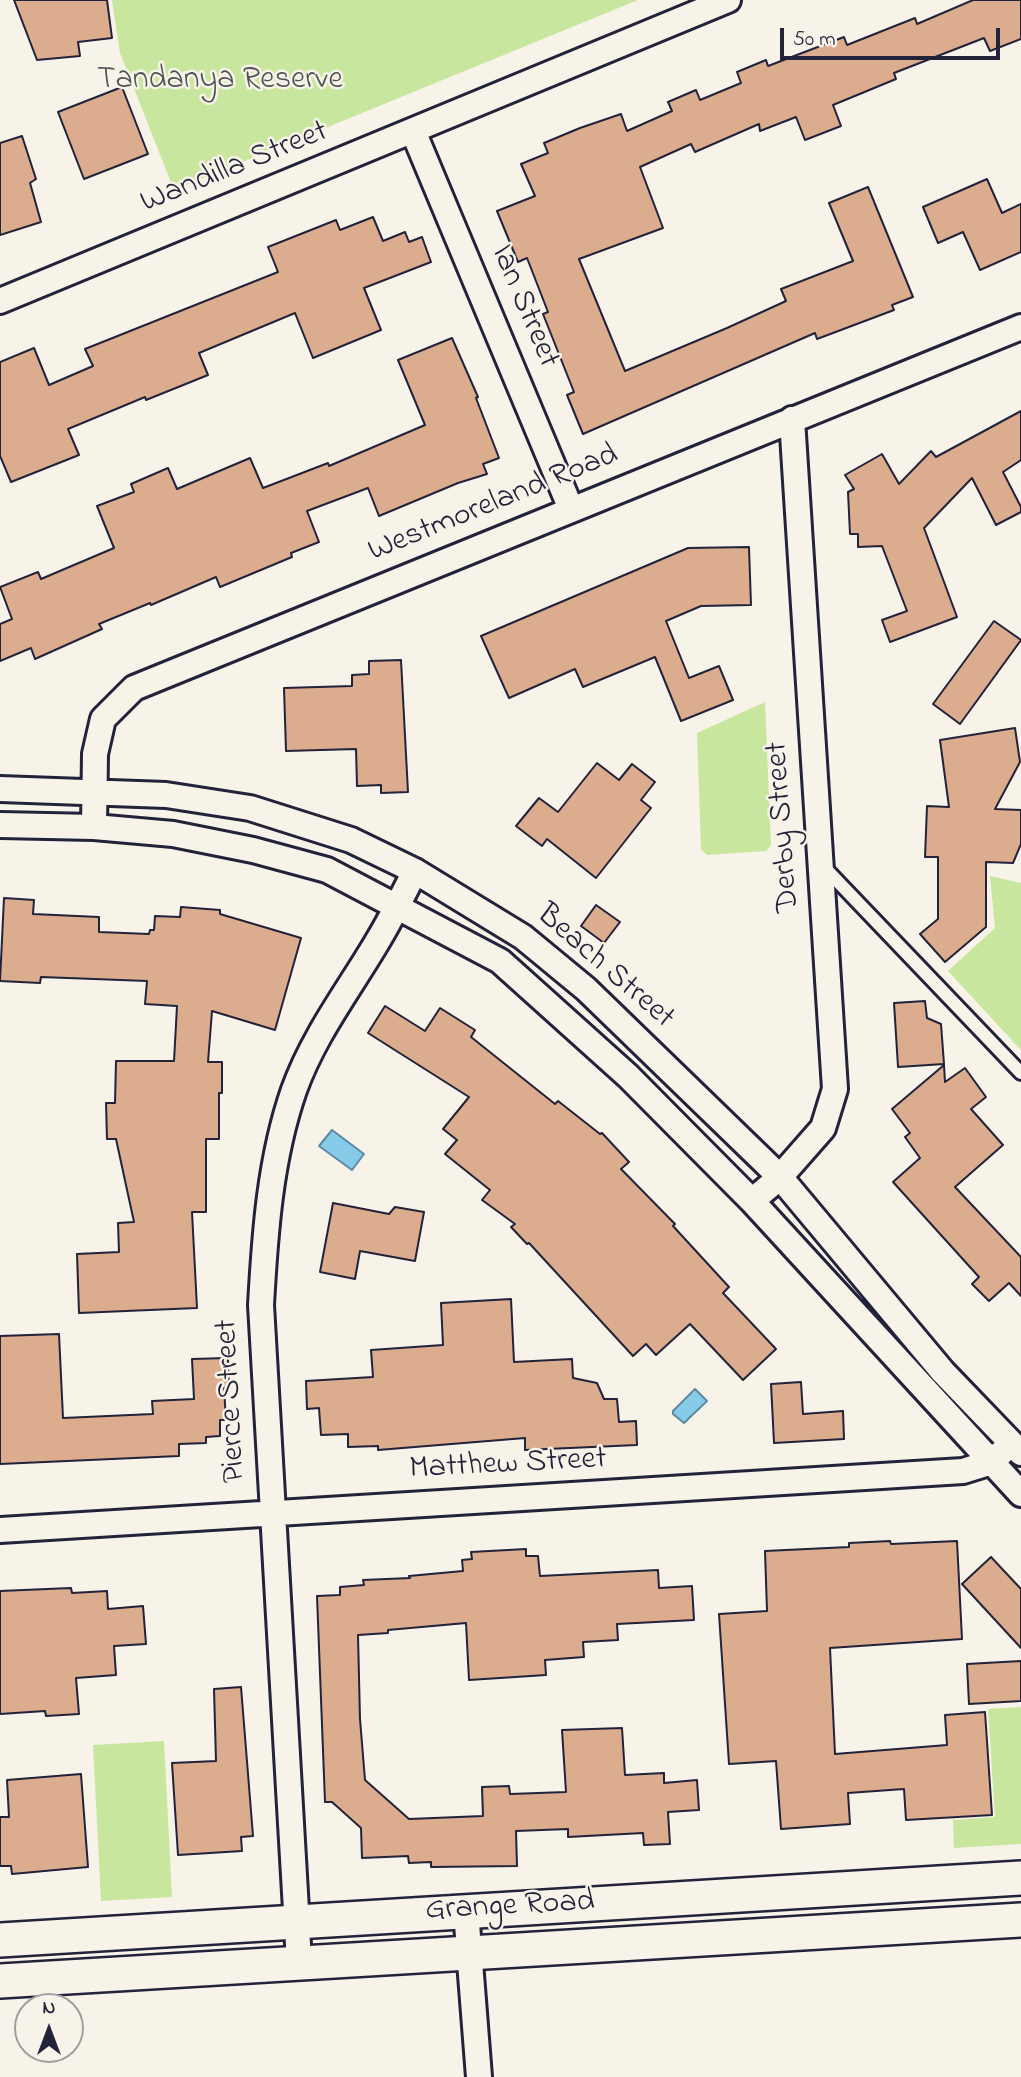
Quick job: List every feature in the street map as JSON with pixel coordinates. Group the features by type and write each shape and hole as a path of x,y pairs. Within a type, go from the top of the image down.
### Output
{"main road":[{"name":"Grange Road","path":"0,1940 1021,1878"},
{"name":"Grange Road","path":"0,1981 1021,1920"}],"street":[{"name":"Wandilla Street","path":"0,301 728,0"},
{"name":"Ian Street","path":"413,131 571,509"},
{"name":"Westmoreland Road","path":"94,827 95,754 103,719 134,688 1021,327"},
{"name":"Derby Street","path":"752,1201 780,1177 823,1128 835,1088 792,419"},
{"name":"Beach Street","path":"0,789 166,795 250,808 351,839 415,871 523,937 586,989 780,1177 943,1372 1016,1448"},
{"name":"Beach Street","path":"0,825 94,827 173,834 253,850 327,870 500,961 628,1076 752,1201 1021,1494"},
{"name":"Pierce Street","path":"299,1962 261,1305 265,1230 278,1149 295,1089 321,1032 380,936 415,871"},
{"path":"992,1462 1016,1448"},
{"name":"Matthew Street","path":"0,1531 963,1471 992,1462"},
{"path":"466,1911 471,1951 478,2077"}],"lane":[{"path":"821,863 1021,1073"}],"green space":[{"name":"Tandanya Reserve","path":"112,0 638,0 174,190 120,53"},
{"path":"765,702 771,845 766,851 707,855 701,849 697,733"},
{"path":"990,876 1021,883 1021,1050 948,971 995,928"},
{"path":"1021,1707 1021,1844 954,1848 953,1820 995,1817 988,1709"},
{"path":"164,1741 172,1897 101,1901 93,1745"}],"water":[{"path":"332,1130 364,1154 352,1170 319,1146"},
{"path":"695,1389 707,1401 684,1423 673,1411"}],"building":[{"path":"14,0 107,0 112,38 78,42 80,56 37,60"},
{"path":"973,0 1021,0 1021,39 990,51 984,38 894,73 896,79 833,105 841,126 805,140 796,117 760,131 759,124 695,152 691,144 640,167 663,228 579,259 625,371 786,301 781,289 853,261 829,203 868,187 913,297 892,305 894,310 817,339 815,333 583,434 567,395 574,392 543,314 548,312 527,258 518,262 497,211 535,196 521,164 548,153 544,143 580,128 621,114 627,131 672,111 668,102 696,90 700,100 741,83 737,72 766,60 768,66 844,37 847,45 915,18 917,24"},
{"path":"122,87 148,154 84,179 58,112"},
{"path":"22,136 36,179 30,183 41,222 0,235 0,143"},
{"path":"987,179 1002,213 1021,204 1021,252 980,270 963,232 938,243 923,207"},
{"path":"373,217 383,241 405,232 409,242 422,237 431,262 364,288 381,330 313,358 295,313 199,353 208,375 146,400 145,397 68,429 79,455 11,482 0,456 0,362 34,348 49,385 93,366 85,349 278,272 268,247 336,220 340,230"},
{"path":"452,338 478,397 476,398 499,458 483,464 487,474 458,483 379,516 368,488 307,511 319,542 291,553 292,557 220,587 216,577 151,605 150,603 99,624 102,629 35,659 31,648 0,661 0,624 12,619 0,587 38,572 41,579 114,548 97,506 134,492 131,484 168,468 177,489 250,458 263,488 328,463 329,466 425,425 398,360"},
{"path":"1021,411 1021,460 1003,472 1021,512 996,525 972,478 924,528 957,617 890,642 882,620 907,611 882,546 858,547 858,534 850,534 848,492 854,489 845,475 882,454 899,484 931,451 936,457"},
{"path":"749,547 751,605 701,606 666,621 689,678 719,666 733,700 681,721 655,657 583,687 575,669 509,698 481,636 688,548"},
{"path":"994,621 1021,640 960,724 933,704"},
{"path":"401,660 408,792 381,793 381,785 357,786 356,749 286,751 284,688 352,686 352,675 369,674 369,661"},
{"path":"1015,728 1020,762 995,809 1021,810 1021,844 1013,863 986,862 986,927 945,962 920,934 938,919 938,857 925,857 927,806 949,807 940,740"},
{"path":"597,763 619,780 632,764 655,782 641,800 651,808 596,878 547,839 542,846 516,826 539,798 558,812"},
{"path":"4,898 34,900 33,914 99,917 99,932 149,934 150,930 154,930 155,916 180,917 181,907 220,910 220,914 301,938 275,1030 212,1011 208,1062 222,1062 222,1093 219,1093 219,1139 206,1139 206,1212 192,1212 197,1308 79,1313 77,1254 119,1252 118,1223 134,1222 116,1139 107,1139 106,1103 115,1103 116,1061 174,1061 177,1006 145,1004 147,981 41,977 40,983 0,981"},
{"path":"596,905 620,922 604,943 581,926"},
{"path":"925,1001 927,1018 941,1024 944,1064 898,1067 894,1003"},
{"path":"385,1006 425,1031 440,1008 475,1030 471,1037 555,1104 558,1101 602,1133 629,1162 621,1169 675,1224 673,1226 729,1287 723,1293 776,1349 743,1380 690,1324 656,1355 646,1344 633,1356 511,1227 515,1224 482,1200 490,1190 445,1154 457,1140 443,1129 469,1097 368,1033"},
{"path":"944,1065 945,1082 965,1068 986,1097 971,1109 1003,1145 955,1187 1021,1257 1021,1296 1009,1283 989,1301 972,1284 979,1277 893,1182 920,1158 905,1137 910,1133 892,1109"},
{"path":"333,1203 389,1214 395,1207 424,1212 415,1261 360,1251 355,1279 320,1272"},
{"path":"511,1299 514,1362 572,1359 573,1378 597,1383 604,1399 617,1399 619,1422 636,1421 637,1445 525,1450 525,1438 378,1450 378,1446 348,1447 348,1434 321,1435 319,1408 307,1409 306,1381 373,1377 371,1350 443,1345 441,1303"},
{"path":"59,1334 63,1418 153,1414 152,1401 194,1399 192,1359 228,1358 229,1388 224,1388 226,1420 220,1420 220,1436 206,1437 206,1443 179,1444 179,1456 0,1464 0,1336"},
{"path":"801,1382 803,1414 843,1411 844,1439 774,1443 771,1384"},
{"path":"890,1541 891,1544 957,1541 962,1639 830,1648 835,1754 947,1745 945,1715 985,1712 992,1815 906,1820 904,1789 848,1793 850,1824 781,1829 776,1761 729,1764 719,1614 767,1611 765,1551 849,1547 849,1543"},
{"path":"526,1549 526,1556 538,1556 540,1576 658,1570 659,1588 692,1586 694,1620 617,1624 618,1640 583,1642 584,1657 545,1660 546,1675 469,1680 466,1623 358,1635 365,1780 409,1819 483,1816 482,1787 509,1786 510,1794 566,1792 562,1730 622,1728 625,1775 664,1773 664,1783 697,1780 699,1810 668,1812 670,1844 644,1845 643,1833 568,1837 568,1829 516,1831 517,1866 431,1867 431,1862 409,1863 408,1856 362,1858 361,1828 332,1802 325,1802 317,1596 340,1595 340,1587 364,1585 363,1580 410,1578 409,1576 463,1571 462,1560 472,1559 471,1552"},
{"path":"991,1557 1021,1589 1021,1648 962,1584"},
{"path":"71,1588 72,1593 107,1591 108,1609 143,1606 146,1644 114,1646 116,1675 76,1678 79,1714 46,1716 45,1711 0,1714 0,1591"},
{"path":"1021,1661 1021,1701 969,1704 967,1664"},
{"path":"241,1687 253,1836 241,1837 242,1851 178,1855 172,1763 216,1761 214,1689"},
{"path":"81,1774 88,1867 12,1874 11,1866 0,1866 0,1817 9,1817 7,1780"}]}
